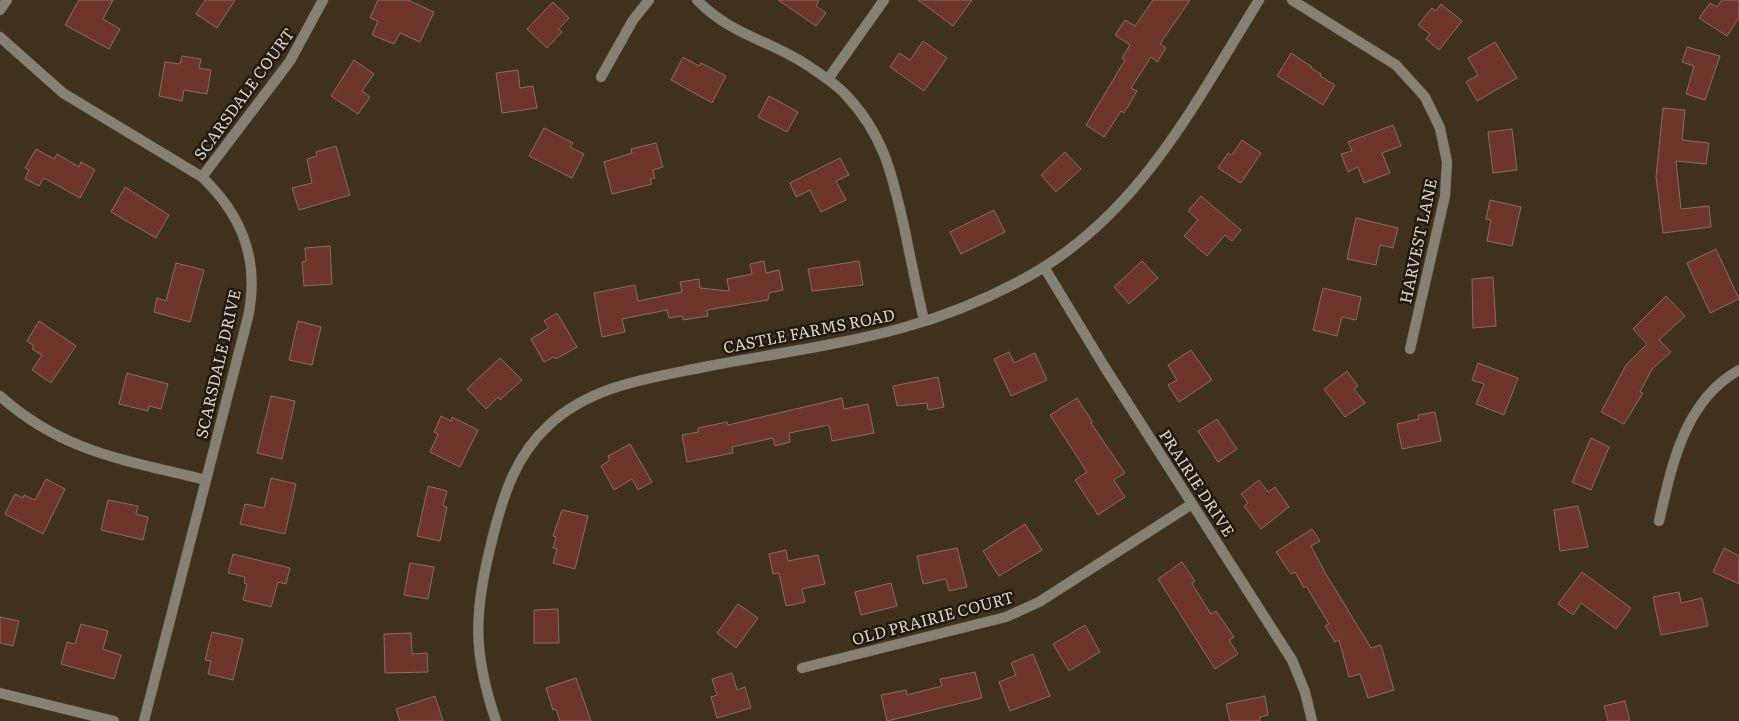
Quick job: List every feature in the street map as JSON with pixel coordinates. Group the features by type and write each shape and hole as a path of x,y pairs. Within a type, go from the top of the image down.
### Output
{"street":[{"path":"0,10 7,0"},
{"name":"SCARSDALE COURT","path":"202,177 290,61 323,0"},
{"path":"602,77 633,20 649,0"},
{"path":"697,0 712,15 732,28 806,65 828,79 858,109 877,136 894,180 924,320"},
{"path":"828,79 884,0"},
{"name":"CASTLE FARMS ROAD","path":"496,721 482,674 478,648 477,620 480,586 508,482 525,452 548,426 575,404 623,384 903,328 990,297 1044,267 1099,225 1142,181 1173,138 1259,0"},
{"name":"HARVEST LANE","path":"1292,0 1396,65 1420,90 1440,128 1447,162 1446,188 1410,349"},
{"name":"SCARSDALE DRIVE","path":"0,36 63,93 202,177 220,195 239,224 248,249 252,274 248,317 144,721"},
{"name":"PRAIRIE DRIVE","path":"1044,267 1292,660 1305,692 1312,721"},
{"path":"1659,521 1672,464 1688,426 1708,397 1720,384 1739,370"},
{"path":"0,396 31,422 78,447 206,480"},
{"name":"OLD PRAIRIE COURT","path":"802,668 1006,617 1039,602 1192,504"},
{"path":"0,693 114,721"}],"building":[{"path":"79,0 113,0 103,19 120,29 109,49 65,25"},
{"path":"205,0 235,0 217,28 196,14"},
{"path":"378,0 408,0 434,12 420,42 400,33 394,44 372,35 378,21 370,18"},
{"path":"778,0 819,0 816,6 826,13 816,26"},
{"path":"918,0 972,0 953,26"},
{"path":"1153,0 1190,0 1160,44 1166,48 1157,62 1151,57 1131,88 1137,91 1124,113 1121,111 1104,137 1086,125 1125,60 1122,58 1130,45 1115,35 1125,20 1135,26"},
{"path":"1722,0 1739,0 1739,18 1727,36 1699,18 1710,3 1717,7"},
{"path":"553,2 569,18 559,29 562,32 547,48 527,29"},
{"path":"1441,4 1462,21 1439,50 1426,39 1430,34 1418,25 1432,8 1436,11"},
{"path":"923,41 947,58 924,91 890,67 899,53 910,60"},
{"path":"1495,42 1517,78 1477,101 1466,82 1478,75 1468,58"},
{"path":"1687,47 1720,56 1705,100 1686,94 1694,66 1682,62"},
{"path":"1291,53 1321,74 1320,76 1335,85 1323,105 1277,76"},
{"path":"182,56 201,59 199,68 211,70 207,94 184,90 182,101 159,96 165,62 180,64"},
{"path":"683,57 699,66 701,63 726,76 712,103 671,80"},
{"path":"354,60 374,74 362,91 370,97 358,114 331,96"},
{"path":"518,70 520,88 533,86 537,108 502,113 496,73"},
{"path":"769,96 798,112 787,132 758,117"},
{"path":"1663,108 1685,110 1682,140 1709,143 1706,164 1676,161 1681,209 1709,206 1711,227 1663,233 1656,177"},
{"path":"1393,125 1401,146 1382,153 1390,173 1364,183 1358,167 1348,172 1341,154 1352,151 1348,142"},
{"path":"544,128 573,143 570,147 584,154 572,178 529,156"},
{"path":"1512,129 1517,170 1493,173 1488,132"},
{"path":"1242,140 1261,153 1241,183 1218,168 1228,153 1232,155"},
{"path":"656,143 663,167 653,170 655,178 650,179 652,184 612,194 604,162 632,153 631,149"},
{"path":"336,146 350,195 299,210 292,188 312,183 307,159 317,156 316,152"},
{"path":"36,149 54,159 57,154 79,167 81,162 95,170 80,198 44,178 39,186 25,179 29,170 25,168"},
{"path":"1065,152 1081,169 1056,192 1041,175"},
{"path":"840,158 849,175 836,181 846,200 821,212 810,190 796,197 790,183"},
{"path":"125,187 169,215 156,238 111,212"},
{"path":"1201,196 1241,230 1232,241 1225,235 1207,256 1184,236 1198,220 1188,211"},
{"path":"1490,200 1521,207 1512,246 1487,241 1491,220 1486,219"},
{"path":"994,210 1005,232 961,254 950,232"},
{"path":"1356,218 1398,228 1393,248 1380,245 1376,265 1347,259"},
{"path":"330,246 332,284 304,286 302,262 306,261 305,248"},
{"path":"1716,249 1739,299 1710,313 1687,263"},
{"path":"764,261 766,273 779,270 783,290 769,293 768,300 707,310 708,316 683,320 682,316 669,318 667,310 622,319 625,332 602,337 594,293 635,285 638,301 682,292 680,282 699,279 700,288 729,291 727,279 752,274 750,264"},
{"path":"859,261 863,285 812,291 808,269"},
{"path":"1142,261 1158,278 1129,304 1114,287"},
{"path":"176,263 204,270 190,322 154,312 157,298 166,301"},
{"path":"1493,277 1496,326 1473,328 1472,279"},
{"path":"1323,288 1361,297 1356,320 1342,317 1337,336 1313,330"},
{"path":"1666,296 1685,316 1659,340 1671,352 1652,369 1640,392 1643,393 1624,424 1601,412 1626,365 1647,344 1633,329"},
{"path":"557,313 577,347 556,359 554,357 544,362 531,339 549,328 544,321"},
{"path":"39,321 76,346 51,383 32,370 42,355 32,349 34,346 27,341"},
{"path":"298,321 321,327 312,365 289,360"},
{"path":"1191,350 1212,380 1179,402 1168,385 1177,380 1168,365"},
{"path":"1009,352 1014,363 1035,353 1047,380 1011,396 994,359"},
{"path":"500,358 522,380 500,400 498,397 486,409 467,389"},
{"path":"1478,363 1518,378 1504,415 1476,404 1484,384 1472,380"},
{"path":"1347,371 1358,386 1354,389 1365,403 1345,417 1324,389"},
{"path":"127,373 168,384 161,409 149,406 148,411 119,404"},
{"path":"938,377 944,407 928,410 927,403 897,406 893,386"},
{"path":"271,396 295,401 282,459 257,453"},
{"path":"842,398 844,409 868,404 874,433 832,441 829,425 789,433 790,442 775,446 773,438 732,447 733,453 687,462 682,435 698,432 698,428 727,422 728,425"},
{"path":"1077,398 1092,421 1091,423 1125,473 1114,480 1125,497 1098,515 1075,480 1087,472 1050,415"},
{"path":"1435,412 1441,441 1402,449 1397,424 1419,419 1418,415"},
{"path":"441,416 451,421 452,417 478,430 460,467 430,452 438,434 434,432"},
{"path":"1217,419 1237,449 1218,462 1198,431"},
{"path":"1591,438 1609,447 1591,490 1572,482"},
{"path":"630,444 652,482 638,490 632,479 614,490 601,466 610,460 608,456"},
{"path":"271,478 296,484 285,534 240,524 245,504 264,508"},
{"path":"46,479 65,489 43,534 5,514 15,494 23,498 24,495 35,500"},
{"path":"1259,480 1268,492 1275,487 1289,507 1261,529 1244,506 1248,503 1241,494"},
{"path":"428,486 447,491 443,506 447,507 440,541 417,536"},
{"path":"108,500 138,506 136,514 148,517 143,540 101,530"},
{"path":"1578,506 1588,547 1560,551 1554,510"},
{"path":"562,510 588,516 575,569 553,563 557,549 553,548 556,537 553,536"},
{"path":"1025,524 1042,550 999,576 983,551"},
{"path":"1312,529 1320,541 1311,546 1326,574 1371,648 1381,645 1394,690 1368,698 1360,674 1349,677 1339,640 1335,642 1325,626 1329,624 1306,586 1304,588 1295,572 1291,574 1276,552"},
{"path":"957,548 967,587 949,591 946,579 923,584 917,556"},
{"path":"1724,548 1739,556 1739,584 1713,572"},
{"path":"786,550 788,561 818,555 825,584 802,589 805,602 786,606 779,573 773,574 769,554"},
{"path":"233,554 290,568 286,584 278,582 271,607 243,600 247,584 244,583 245,577 228,573"},
{"path":"1182,562 1195,581 1192,583 1211,614 1216,611 1234,637 1229,640 1238,654 1215,669 1158,579"},
{"path":"410,563 434,567 428,599 404,595"},
{"path":"1582,572 1631,608 1616,629 1581,603 1573,615 1558,604"},
{"path":"891,583 897,606 861,615 855,592"},
{"path":"1679,592 1681,603 1702,598 1708,626 1661,635 1653,597"},
{"path":"738,604 758,618 736,648 717,633"},
{"path":"558,609 559,643 534,643 534,610"},
{"path":"0,617 19,621 13,646 0,643"},
{"path":"81,624 108,631 103,649 121,655 114,679 61,664 67,642 75,644"},
{"path":"1085,625 1100,652 1069,671 1053,644"},
{"path":"212,632 243,639 233,680 208,674 211,661 205,660"},
{"path":"411,633 412,654 427,653 428,672 385,673 384,634"},
{"path":"1033,654 1050,696 1010,711 999,682 1016,675 1011,663"},
{"path":"975,672 982,698 887,721 881,695 906,690 907,695 942,686 940,679"},
{"path":"732,673 737,690 745,687 751,708 717,718 711,697 717,695 712,679"},
{"path":"576,678 591,721 560,721 556,709 553,710 546,688"},
{"path":"435,696 443,721 400,721 396,709"},
{"path":"1265,696 1268,715 1260,717 1260,721 1230,721 1226,704"},
{"path":"1625,701 1630,721 1608,721 1604,706"}]}
